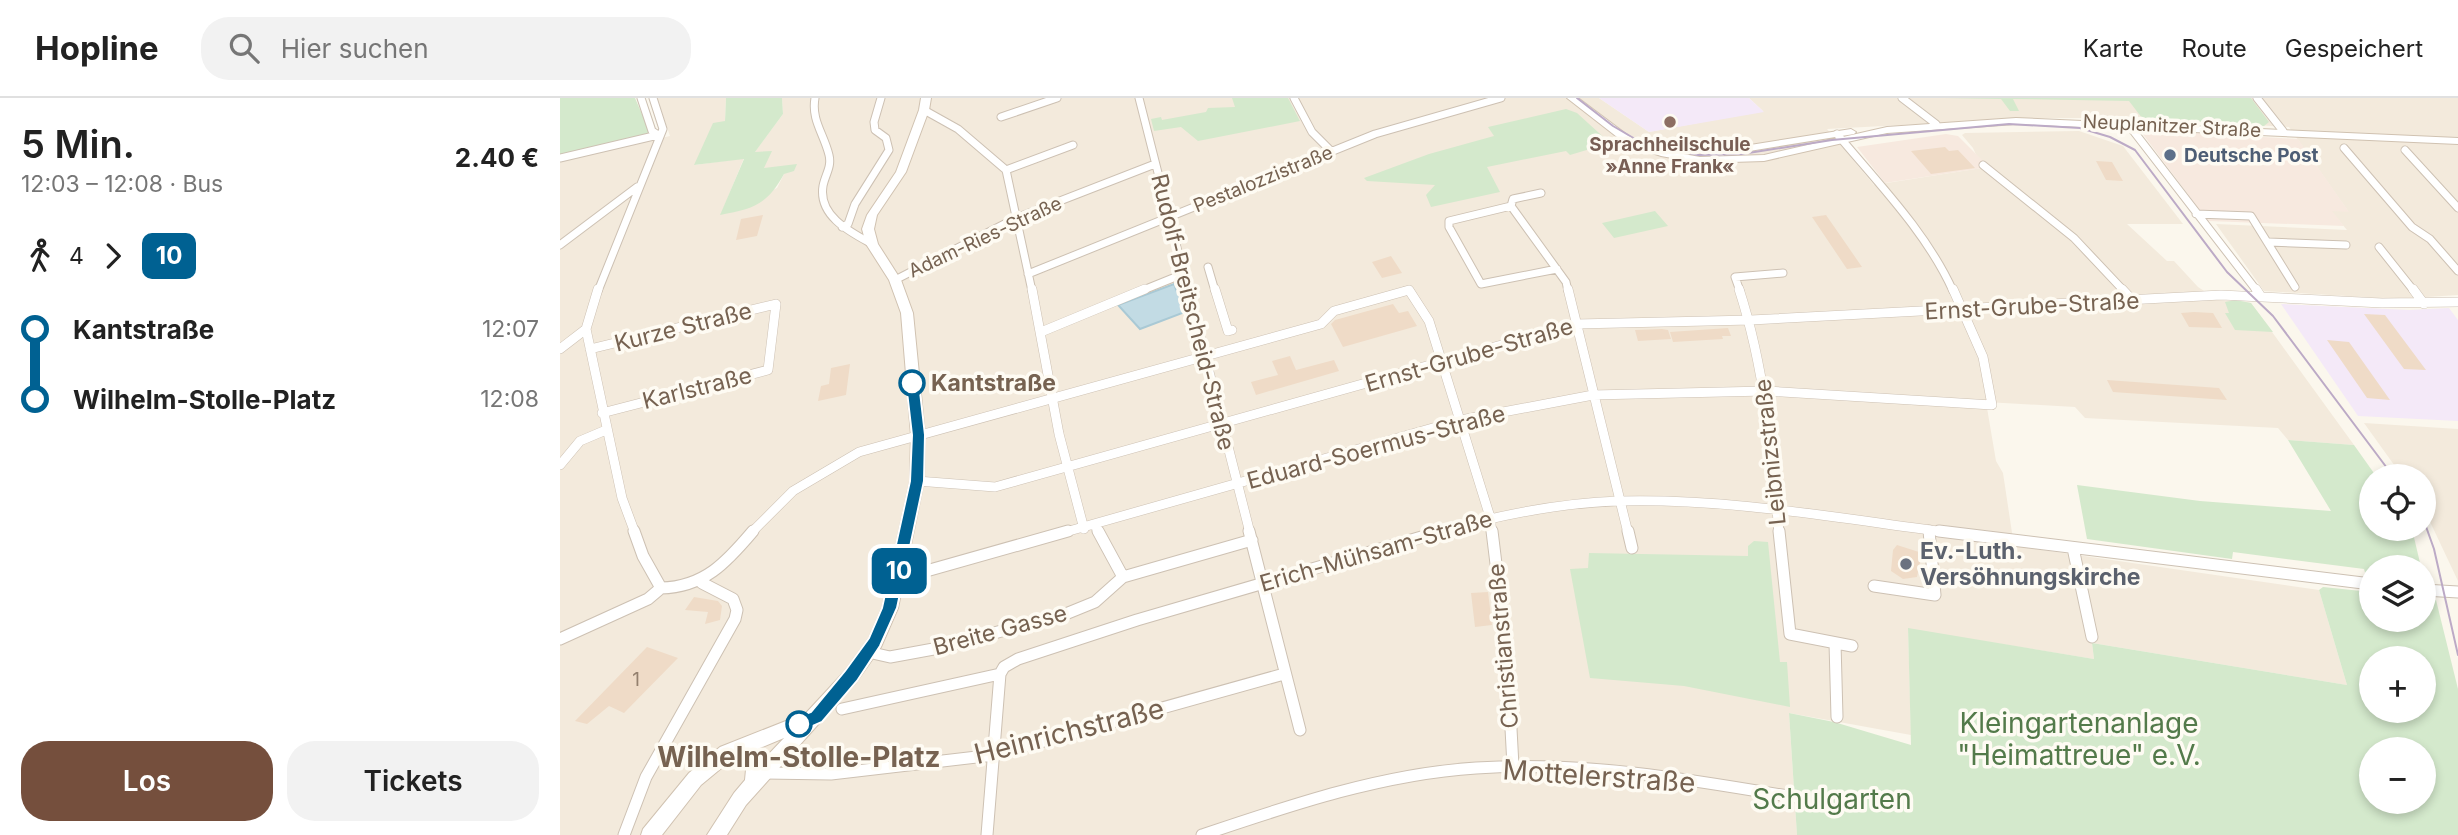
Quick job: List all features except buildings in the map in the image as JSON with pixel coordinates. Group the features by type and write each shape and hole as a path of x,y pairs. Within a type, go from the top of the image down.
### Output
{"street":[{"path":"641,98 652,131 658,135"},
{"path":"653,98 663,129 658,135 601,281 586,329 622,498 643,556 661,588"},
{"path":"815,98 816,127 830,157 822,190 825,205 842,227 872,244"},
{"path":"842,227 848,224 855,204 889,150 886,138 875,130 874,122 881,98"},
{"path":"1001,117 1057,98"},
{"name":"Rudolf-Breitscheid-Straße","path":"1139,98 1300,730"},
{"path":"1294,98 1312,132 1331,151"},
{"name":"Pestalozzistraße","path":"1028,274 1331,151 1425,118 1502,98"},
{"name":"Neuplanitzer Straße","path":"1572,98 1626,140 1658,152 1686,158 1752,159 1839,137"},
{"name":"Neuplanitzer Straße","path":"1585,98 1638,137 1698,152 1735,151 1936,124 2016,121 2458,141"},
{"path":"1902,98 1936,124"},
{"path":"2258,98 2283,131"},
{"path":"716,835 760,779 817,717 868,652 883,626 898,579 917,481 918,435 907,313 895,280 872,244 868,229 872,215 901,172 925,104 1006,170 1068,467 1089,527 1123,577"},
{"path":"2128,124 2260,295 2424,304 2458,302"},
{"path":"560,158 658,135"},
{"path":"1839,137 1923,240 1964,311"},
{"path":"1006,170 1073,145"},
{"path":"2344,148 2412,227 2430,239 2458,271"},
{"path":"2405,150 2458,208"},
{"name":"Adam-Ries-Straße","path":"895,280 1016,218 1155,164"},
{"path":"1983,165 2074,238 2134,302"},
{"path":"560,245 638,187"},
{"path":"1511,205 1513,199 1541,193"},
{"path":"1511,205 1566,282 1618,501 1632,548"},
{"path":"1511,205 1449,221 1449,228 1481,284 1557,269"},
{"path":"2196,214 2251,216 2295,287"},
{"path":"2269,242 2346,245"},
{"path":"2379,247 2424,304"},
{"name":"Rudolf-Breitscheid-Straße","path":"1208,267 1228,331 1233,330"},
{"name":"Leibnizstraße","path":"1783,273 1735,277 1751,320 1766,391 1790,634 1852,646"},
{"path":"1041,332 1183,274"},
{"name":"Christianstraße","path":"1205,357 1321,324 1334,311 1409,290 1429,321 1490,517 1507,654 1513,765"},
{"name":"Ernst-Grube-Straße","path":"917,481 995,487 1221,426 1577,324 1964,311 2260,295"},
{"name":"Kurze Straße","path":"590,349 776,304"},
{"name":"Karlstraße","path":"602,413 768,370 776,304"},
{"name":"Eduard-Soermus-Straße","path":"898,579 1461,420 1593,395 1766,391 1992,405 1983,358 1964,311"},
{"path":"560,349 586,329"},
{"path":"560,639 631,608 661,588 685,588 702,583 720,570 775,506 804,483 859,452 1205,357"},
{"path":"560,465 580,441 606,430"},
{"name":"Erich-Mühsam-Straße","path":"842,709 1000,674 1004,667 1018,659 1261,583 1490,517 1618,501 1715,504 2359,583"},
{"path":"1874,586 1935,595 1929,530"},
{"name":"Breite Gasse","path":"868,652 890,657 939,648 1068,613 1094,602 1123,577 1252,540"},
{"path":"2073,548 2092,637"},
{"path":"624,835 646,777 735,619 737,610 733,599 702,583"},
{"path":"2436,591 2458,592"},
{"path":"1835,643 1837,717"},
{"path":"987,835 1000,674"},
{"name":"Heinrichstraße","path":"760,779 831,774 994,755 1284,674"},
{"path":"650,835 695,779 715,761 743,745 817,717"},
{"path":"715,761 735,753 753,752 758,761 760,779"},
{"name":"Mottelerstraße","path":"1202,835 1325,795 1381,782 1434,773 1513,765 1650,775 1793,797"}],"shaded area":[{"path":"657,98 726,98 725,121 695,165 744,158 721,214 777,188 784,174 764,168 754,153 783,114 782,98 1599,98 1649,132 1763,111 1749,98 2458,98 2458,295 2395,299 2264,291 2216,224 2347,230 2331,211 2348,211 2289,127 2142,118 2033,118 1827,129 1874,185 1982,168 1973,148 1962,135 1965,133 2079,131 2123,146 2183,224 2127,224 2167,261 2174,261 2198,287 2218,300 2251,303 2354,445 2288,440 2278,428 2085,418 2075,407 1986,402 1996,461 2003,473 2014,546 2319,590 2347,685 2092,643 2094,659 1908,629 1911,735 1789,713 1797,835 560,835 560,161 670,136"},
{"name":"Sprachheilschule »Anne Frank«","path":"1599,98 1749,98 1764,112 1649,132"},
{"path":"2145,130 2298,139 2349,212 2332,211 2344,226 2208,221 2142,133"},
{"path":"1946,134 1958,136 1989,167 1885,183 1857,147"},
{"path":"2281,304 2409,310 2449,308 2458,320 2458,421 2358,416"},
{"path":"2364,423 2458,429 2458,581 2436,534 2436,464 2393,464"}],"green space":[{"path":"560,98 635,98 651,135 560,156"},
{"path":"726,98 782,98 783,114 755,152 772,151 764,168 797,164 794,171 784,174 771,193 758,204 720,215 744,159 694,165 713,123 725,121"},
{"path":"1232,98 1288,98 1300,121 1198,141 1181,127 1154,131 1151,119 1161,117 1162,120 1206,112 1208,108 1235,107"},
{"path":"1944,98 2251,98 2269,122 2264,126 2142,118 2129,101 2013,99 2019,111 2010,111 2001,99"},
{"path":"1566,109 1577,113 1610,143 1570,155 1566,151 1487,167 1500,192 1431,207 1426,195 1435,185 1367,181 1364,178 1429,154 1494,136 1488,127"},
{"path":"1655,211 1668,226 1614,238 1602,223"},
{"path":"2236,300 2251,303 2273,332 2235,330 2225,313 2229,313 2225,302"},
{"path":"2288,440 2354,445 2367,464 2359,464 2359,541 2415,541 2418,555 2359,555 2359,568 2233,552 2232,559 2087,539 2077,485 2200,501 2331,511"},
{"path":"1754,541 1768,542 1780,662 1787,662 1790,707 1684,686 1590,678 1570,569 1588,568 1589,553 1748,556 1748,546"},
{"name":"Kleingartenanlage \"Heimattreue\" e.V.","path":"2323,587 2359,591 2359,632 2436,632 2436,600 2458,689 2458,835 1797,835 1789,713 1834,722 1911,745 1908,628 2094,659 2092,643 2347,685 2319,590"}],"water":[{"path":"1174,284 1185,312 1140,329 1118,305"}],"tram line":[{"path":"1577,98 1613,126 1642,143 1698,155 1742,154 1832,140 2009,124 2080,128 2110,137 2135,150 2227,272 2273,316 2384,464"},
{"path":"2431,541 2458,655"}],"bus line":[{"name":"10","path":"799,724 817,717 851,676 875,642 890,608 917,481 918,435 912,383"}],"place":[{"name":"Sprachheilschule »Anne Frank«","path":"1670,122"},
{"name":"Deutsche Post","path":"2170,155"},
{"name":"Kantstraße","path":"912,383"},
{"name":"Ev.-Luth. Versöhnungskirche","path":"1906,564"},
{"name":"Wilhelm-Stolle-Platz","path":"799,724"}],"park label":[{"name":"Schulgarten","path":"1832,799"}]}
